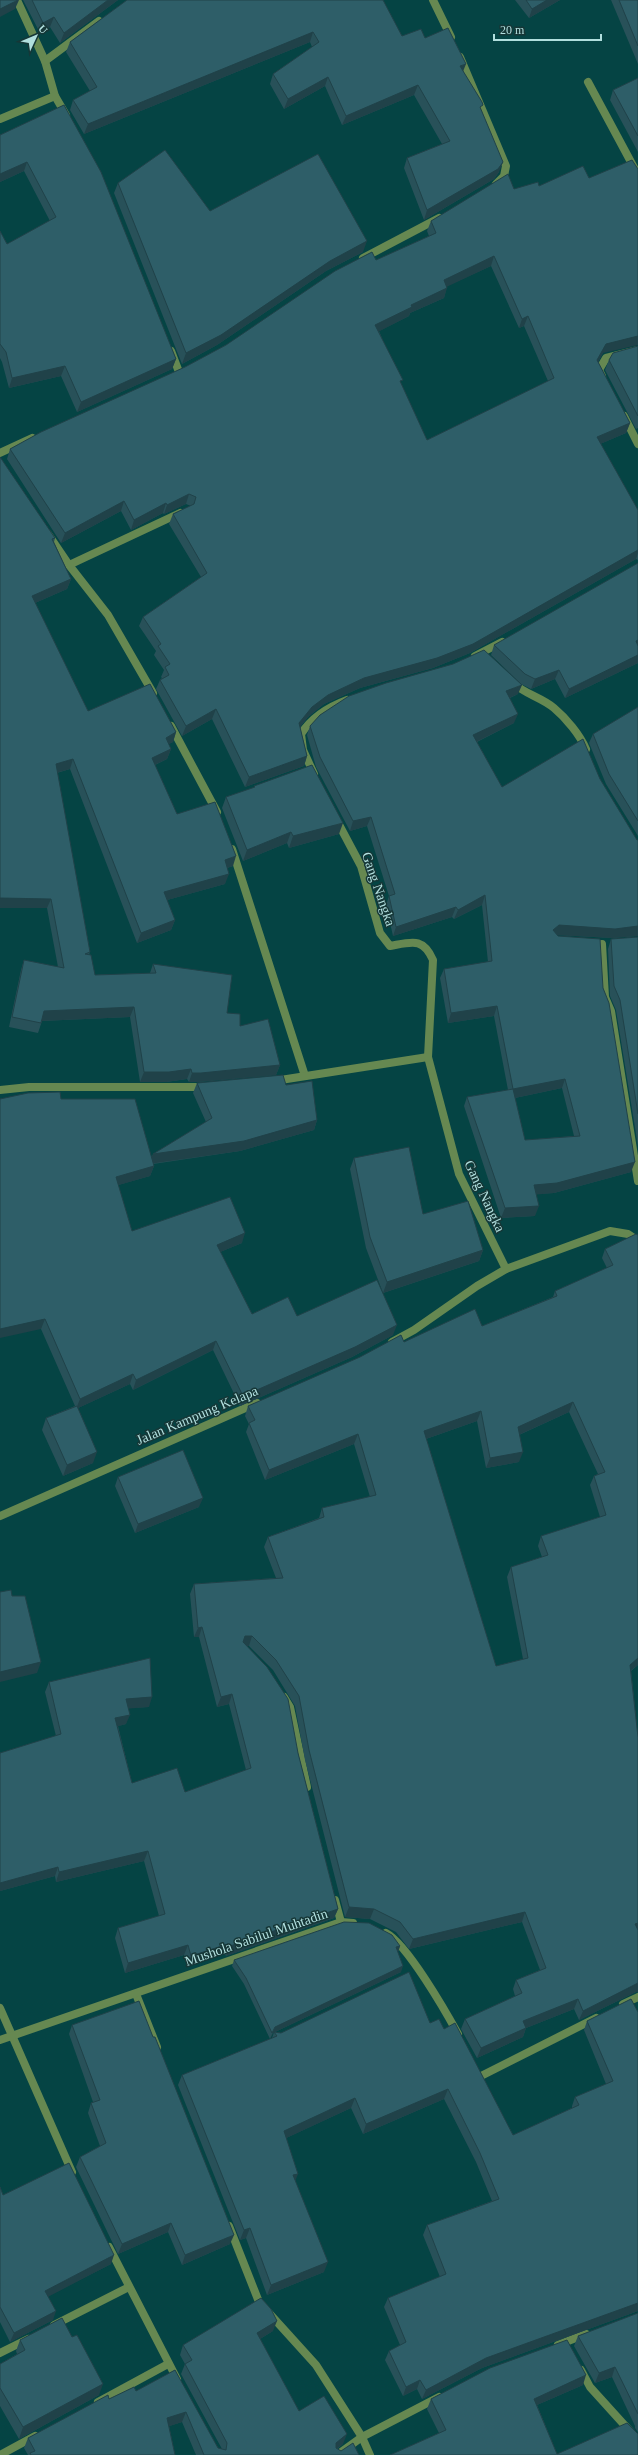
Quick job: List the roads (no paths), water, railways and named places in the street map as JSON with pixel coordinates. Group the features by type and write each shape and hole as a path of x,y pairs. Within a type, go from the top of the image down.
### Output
{"street":[{"path":"17,0 44,61 55,96 71,122"},
{"path":"433,0 472,82 506,166 504,176 498,183 485,191"},
{"path":"44,61 108,14"},
{"path":"588,82 638,175"},
{"path":"0,119 55,96"},
{"path":"357,261 447,214"},
{"path":"168,343 179,372"},
{"path":"606,384 599,370 606,358 638,350"},
{"path":"620,410 638,444"},
{"path":"0,453 43,433"},
{"path":"69,565 188,509"},
{"path":"43,525 69,565 108,615 156,699"},
{"path":"469,659 485,656 510,638"},
{"path":"503,673 518,688 554,708 582,740 590,760"},
{"path":"318,782 307,770 301,734 308,723 332,705 353,698"},
{"path":"168,720 218,803 220,819"},
{"name":"Gang Nangka","path":"332,810 360,866 380,933 390,946 416,942 428,948 433,960 428,1057 459,1174 506,1269"},
{"path":"228,840 242,877 305,1076"},
{"path":"612,944 599,944 604,997 611,1010 638,1181"},
{"path":"267,1082 428,1057"},
{"path":"0,1090 29,1087 213,1086"},
{"path":"384,1346 414,1330 477,1286 506,1269 610,1231 628,1234 638,1241"},
{"name":"Jalan Kampung Kelapa","path":"0,1516 269,1398"},
{"path":"279,1690 290,1707 310,1799"},
{"path":"333,1891 341,1922"},
{"name":"Mushola Sabilul Muhtadin","path":"0,2040 341,1922 361,1924"},
{"path":"381,1931 394,1937 414,1971 463,2043"},
{"path":"136,1994 159,2052"},
{"path":"616,2008 631,2004 638,1997"},
{"path":"0,2008 75,2179"},
{"path":"481,2076 602,2015"},
{"path":"227,2221 259,2302 316,2364 362,2437 370,2455"},
{"path":"105,2240 168,2364 183,2390"},
{"path":"48,2329 129,2287"},
{"path":"551,2348 567,2345 594,2331"},
{"path":"0,2353 34,2336"},
{"path":"576,2362 590,2387 638,2440"},
{"path":"91,2406 168,2364"},
{"path":"337,2455 362,2437 444,2394"},
{"path":"0,2455 42,2432"}]}
